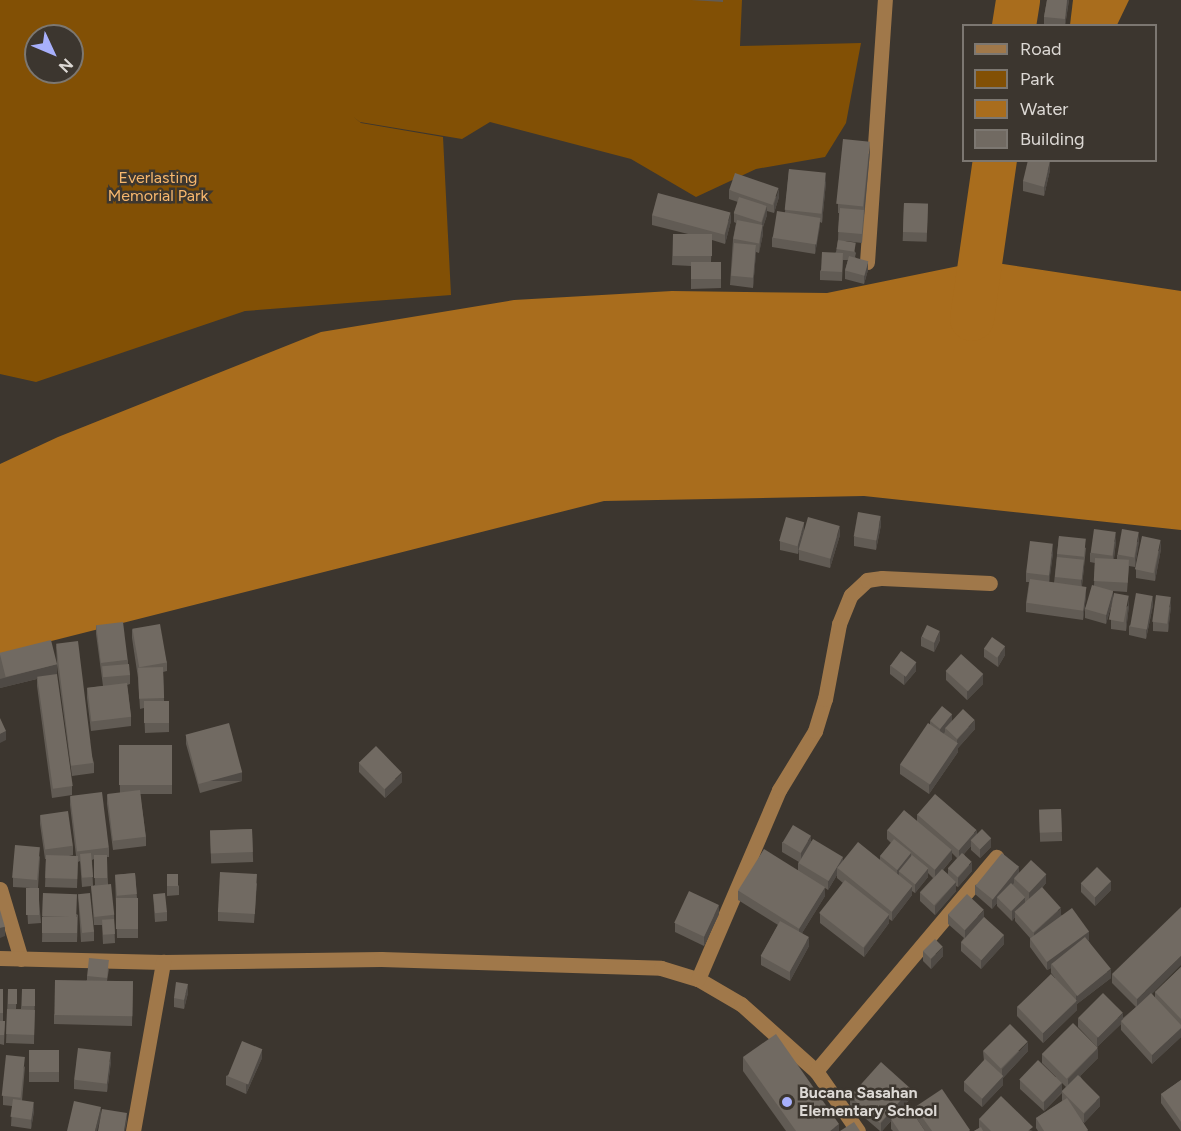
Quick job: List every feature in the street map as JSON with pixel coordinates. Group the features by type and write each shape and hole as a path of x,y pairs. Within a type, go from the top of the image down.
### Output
{"street":[{"path":"867,262 885,0"},
{"path":"698,979 779,790 815,731 825,699 839,624 851,595 867,580 882,578 990,583"},
{"path":"816,1071 996,857"},
{"path":"0,889 21,958"},
{"path":"0,958 163,962 393,959 661,968 698,979 741,1004 816,1071 858,1131"},
{"path":"133,1131 163,962"}],"green space":[{"name":"Everlasting Memorial Park","path":"0,0 742,0 740,46 861,43 846,123 825,157 756,169 696,197 631,159 490,122 462,139 360,122 352,116 361,123 443,137 451,295 245,311 36,382 0,374"}],"water":[{"path":"1073,0 1129,0 1117,24 1070,24"},
{"path":"983,261 1181,291 1181,530 864,496 604,501 0,654 0,464 58,437 321,332 514,300 672,291 827,293"}],"building":[{"path":"1047,0 1067,0 1065,19 1044,17"},
{"path":"843,139 870,142 863,206 836,204"},
{"path":"1028,162 1050,162 1044,187 1023,181"},
{"path":"789,169 826,173 822,214 785,210"},
{"path":"735,173 778,188 773,205 729,190"},
{"path":"658,193 730,212 724,235 652,215"},
{"path":"739,197 767,206 761,222 734,213"},
{"path":"904,203 928,204 927,233 903,232"},
{"path":"840,208 864,210 862,234 838,232"},
{"path":"777,211 820,218 816,245 773,238"},
{"path":"737,220 763,225 759,244 733,239"},
{"path":"673,234 712,234 712,256 673,256"},
{"path":"838,240 856,243 854,252 837,249"},
{"path":"734,243 756,245 753,278 731,276"},
{"path":"822,252 843,253 842,272 821,271"},
{"path":"849,256 868,261 864,276 845,270"},
{"path":"691,262 721,262 721,279 691,279"},
{"path":"858,512 881,516 876,541 854,537"},
{"path":"786,517 804,522 797,546 779,541"},
{"path":"808,517 840,526 830,559 799,550"},
{"path":"1094,529 1116,532 1112,556 1091,553"},
{"path":"1122,529 1139,532 1134,558 1117,555"},
{"path":"1059,536 1086,539 1084,557 1057,554"},
{"path":"1142,536 1161,540 1154,573 1135,569"},
{"path":"1030,541 1053,544 1049,576 1026,573"},
{"path":"1057,557 1084,560 1082,580 1055,577"},
{"path":"1095,558 1129,560 1128,583 1094,581"},
{"path":"1030,579 1086,587 1083,611 1027,603"},
{"path":"1092,585 1113,591 1106,615 1085,609"},
{"path":"1114,593 1129,596 1124,622 1109,620"},
{"path":"1136,593 1153,596 1147,629 1130,626"},
{"path":"1156,595 1171,597 1167,624 1152,622"},
{"path":"123,622 128,660 101,663 96,625"},
{"path":"160,624 167,662 139,667 132,629"},
{"path":"927,625 940,631 934,643 922,637"},
{"path":"992,637 1005,646 997,658 984,648"},
{"path":"51,640 57,664 6,677 0,653"},
{"path":"78,641 93,763 71,766 56,644"},
{"path":"901,651 916,662 906,677 890,666"},
{"path":"961,654 983,674 968,691 946,671"},
{"path":"129,664 130,675 103,677 102,666"},
{"path":"163,667 164,698 139,699 138,668"},
{"path":"57,674 73,786 53,789 37,677"},
{"path":"127,683 131,717 91,722 87,688"},
{"path":"144,701 169,701 169,723 144,723"},
{"path":"942,706 952,714 940,729 930,721"},
{"path":"963,709 975,720 957,739 945,728"},
{"path":"0,718 6,731 0,734"},
{"path":"229,723 242,772 199,784 186,735"},
{"path":"928,723 958,743 930,785 900,764"},
{"path":"119,745 172,745 172,785 119,785"},
{"path":"376,746 402,773 384,789 359,763"},
{"path":"140,790 146,837 113,841 107,794"},
{"path":"102,792 109,848 77,851 70,796"},
{"path":"935,794 977,830 959,850 917,814"},
{"path":"1061,809 1062,832 1040,833 1039,810"},
{"path":"904,810 951,850 935,870 887,830"},
{"path":"68,811 73,846 45,850 40,815"},
{"path":"793,825 811,836 801,853 783,842"},
{"path":"252,829 253,852 211,853 210,830"},
{"path":"982,829 991,838 980,850 971,840"},
{"path":"813,839 843,857 829,881 799,863"},
{"path":"894,839 911,853 897,870 880,856"},
{"path":"858,842 912,886 892,912 837,868"},
{"path":"15,845 40,847 37,880 12,878"},
{"path":"764,849 825,887 799,929 738,891"},
{"path":"91,853 93,877 82,878 80,854"},
{"path":"962,853 972,862 958,877 948,869"},
{"path":"1002,853 1019,867 993,899 976,886"},
{"path":"46,855 78,856 77,879 45,878"},
{"path":"94,855 107,855 107,878 94,878"},
{"path":"912,855 928,868 915,885 899,871"},
{"path":"1031,860 1046,874 1029,893 1014,878"},
{"path":"1097,867 1111,881 1095,897 1081,883"},
{"path":"942,869 956,882 934,905 920,892"},
{"path":"220,872 257,874 255,914 218,912"},
{"path":"135,873 137,894 117,896 115,875"},
{"path":"167,874 178,874 178,886 167,886"},
{"path":"845,880 889,914 863,948 819,913"},
{"path":"1011,883 1025,897 1011,911 997,897"},
{"path":"111,884 114,915 94,917 91,886"},
{"path":"1042,887 1061,908 1033,933 1015,912"},
{"path":"26,888 39,888 39,915 26,915"},
{"path":"689,891 719,905 704,937 674,923"},
{"path":"43,893 77,894 76,917 42,916"},
{"path":"90,893 94,932 82,933 78,894"},
{"path":"165,893 167,912 155,913 153,894"},
{"path":"967,894 984,910 965,930 948,914"},
{"path":"116,898 138,898 138,929 116,929"},
{"path":"1181,907 1181,956 1137,999 1112,974"},
{"path":"1072,908 1089,931 1047,962 1030,939"},
{"path":"0,910 5,927 0,928"},
{"path":"42,917 77,917 77,933 42,933"},
{"path":"984,917 1004,935 981,960 961,942"},
{"path":"114,919 115,934 103,935 102,920"},
{"path":"780,921 809,937 789,972 761,956"},
{"path":"1085,937 1111,969 1077,996 1052,964"},
{"path":"935,939 943,947 931,959 923,951"},
{"path":"89,958 109,960 107,978 87,976"},
{"path":"1181,967 1181,1019 1155,992"},
{"path":"1051,974 1077,1001 1043,1033 1017,1007"},
{"path":"55,980 133,981 132,1016 54,1015"},
{"path":"176,982 188,984 184,1000 174,998"},
{"path":"0,989 3,989 3,1013 0,1013"},
{"path":"8,989 17,989 17,1004 8,1004"},
{"path":"22,989 35,989 35,1006 22,1006"},
{"path":"1103,993 1123,1013 1098,1038 1078,1018"},
{"path":"1151,993 1181,1025 1181,1028 1152,1055 1121,1021"},
{"path":"7,1009 35,1010 34,1035 6,1034"},
{"path":"0,1021 5,1021 4,1035 0,1035"},
{"path":"1073,1023 1098,1048 1067,1079 1042,1054"},
{"path":"1010,1024 1028,1042 1001,1069 983,1051"},
{"name":"Bucana Sasahan Elementary School","path":"776,1034 839,1124 830,1131 796,1131 743,1057"},
{"path":"242,1041 262,1049 248,1084 228,1076"},
{"path":"78,1048 111,1052 107,1084 74,1080"},
{"path":"29,1050 59,1050 59,1072 29,1072"},
{"path":"6,1055 25,1057 21,1098 2,1096"},
{"path":"985,1059 1003,1076 982,1099 964,1082"},
{"path":"1038,1060 1062,1083 1043,1102 1019,1079"},
{"path":"881,1062 911,1089 880,1123 850,1096"},
{"path":"1078,1075 1100,1097 1084,1113 1062,1091"},
{"path":"1181,1080 1181,1122 1161,1094"},
{"path":"942,1089 969,1131 932,1131 915,1107"},
{"path":"1001,1096 1033,1127 1028,1131 991,1131 979,1119"},
{"path":"1067,1098 1088,1130 1044,1131 1036,1118"},
{"path":"13,1099 34,1102 31,1120 10,1117"},
{"path":"74,1101 101,1107 95,1131 67,1131"},
{"path":"909,1107 925,1131 899,1131 891,1119"},
{"path":"102,1109 127,1113 124,1131 98,1131"},
{"path":"854,1122 860,1131 840,1131"}],"waterway":[{"path":"1014,24 1018,0"},
{"path":"972,319 995,162"}],"place":[{"name":"Bucana Sasahan Elementary School","path":"787,1102"}]}
